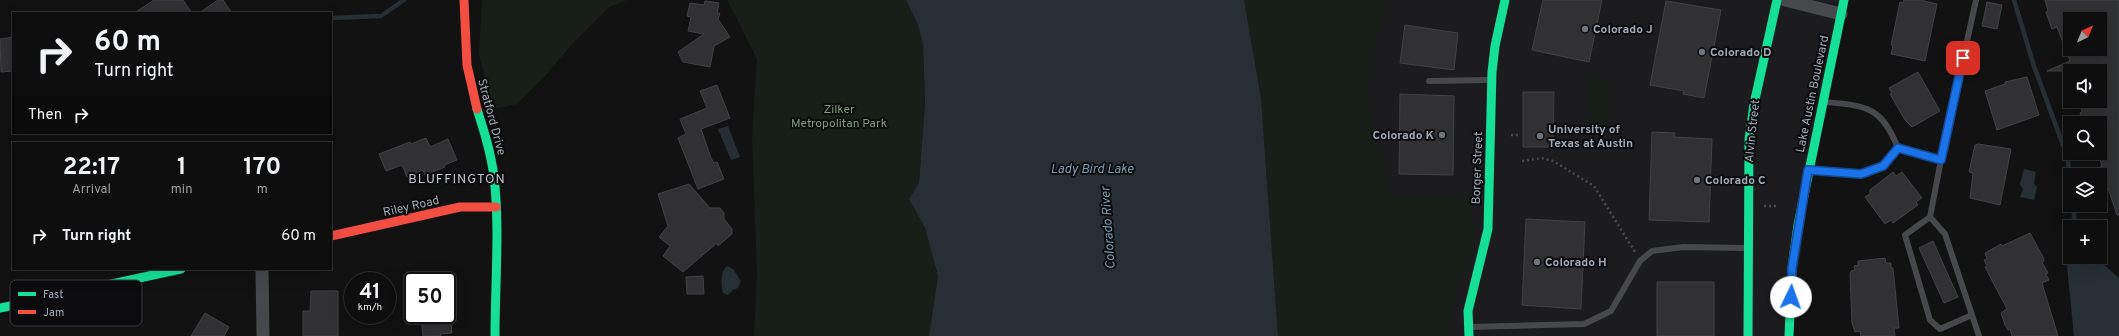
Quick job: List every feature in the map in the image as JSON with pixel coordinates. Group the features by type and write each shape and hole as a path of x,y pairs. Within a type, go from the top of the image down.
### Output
{"street":[{"name":"Stratford Drive","path":"464,0 467,66 473,97 488,144 494,177 496,207 495,336"},
{"name":"Borger Street","path":"1468,331 1468,311 1488,229 1492,80 1495,46 1505,0"},
{"name":"Alvin Street","path":"1748,336 1747,248 1749,140 1754,104 1777,0"},
{"path":"1784,0 1841,14"},
{"name":"Lake Austin Boulevard","path":"1789,336 1792,268 1808,170 1844,0"},
{"name":"Riley Road","path":"332,236 460,207 496,207"},
{"path":"130,280 176,270"},
{"path":"262,270 263,336"},
{"path":"0,308 10,306"}],"lane":[{"path":"1972,315 1940,329 1930,320 1905,235 1930,217 1976,0"},
{"path":"1429,81 1492,80"},
{"path":"1822,101 1860,105 1871,110 1890,127 1898,148"},
{"path":"1898,148 1941,160"},
{"path":"1808,170 1861,174 1883,166 1898,148"},
{"path":"1930,217 1945,234 1979,336"},
{"path":"1468,331 1584,324 1611,311 1640,261 1652,251 1666,248 1747,248"}],"path":[{"path":"1511,135 1521,135"},
{"path":"1522,161 1542,158 1553,161 1594,186 1640,261"}],"shaded area":[{"name":"University of Texas at Austin","path":"1244,0 1844,0 1822,101 1789,336 1278,336 1261,98"}],"green space":[{"path":"482,0 627,0 609,7 571,45 546,75 517,104 493,109 479,55"},
{"name":"Zilker Metropolitan Park","path":"727,0 906,0 918,25 923,44 925,104 919,183 909,199 925,228 938,276 929,336 754,336 757,277 752,135 757,59"},
{"path":"1244,0 1386,0 1366,93 1392,196 1474,195 1469,221 1477,222 1468,276 1459,274 1448,336 1278,336 1261,98"},
{"path":"1591,76 1603,77 1609,80 1610,130 1588,130 1588,80"}],"water":[{"name":"Lady Bird Lake","path":"906,0 1244,0 1261,98 1278,336 929,336 938,276 925,228 909,199 919,183 925,104 923,44 918,25"},
{"path":"728,126 740,157 731,160 718,129"},
{"path":"2024,169 2036,172 2034,184 2037,187 2034,200 2020,197 2023,189 2020,184"},
{"path":"2068,264 2103,264 2119,278 2119,336 2074,336"},
{"path":"727,266 733,269 741,281 738,288 733,290 728,295 723,293 722,283 722,275"}],"building":[{"path":"154,0 183,0 191,12 136,12"},
{"path":"218,0 223,0 231,12 200,12"},
{"path":"1543,0 1602,0 1589,62 1532,50"},
{"path":"1904,0 1920,0 1937,4 1925,61 1891,54 1893,46 1891,45 1900,2 1903,3"},
{"path":"2045,0 2119,0 2119,215 2117,215 2107,188 2107,168 2098,168 2102,166 2100,160 2107,160 2107,116 2081,116 2080,113 2082,112 2081,108 2107,108 2107,64 2063,64 2070,61 2068,56 2107,56 2107,12 2063,12 2063,43 2057,27 2052,29 2046,12 2048,11"},
{"path":"705,1 719,3 717,13 720,13 718,19 730,37 714,46 710,67 683,62 678,52 704,34 688,31 691,17 687,16 690,3 704,5"},
{"path":"1666,1 1721,10 1704,98 1683,94 1684,91 1650,85"},
{"path":"1987,2 2002,5 1997,29 1982,26"},
{"path":"1405,25 1458,33 1454,70 1400,63"},
{"path":"12,37 12,71 1,72 0,39"},
{"path":"2063,64 2063,71 2047,71"},
{"path":"1918,72 1940,111 1912,127 1905,120 1890,94 1892,93 1889,88"},
{"path":"2027,77 2039,115 1997,130 1985,91 2005,84 2005,82"},
{"path":"717,85 730,118 701,129 711,158 714,163 717,162 724,179 698,189 678,138 686,134 680,119 707,108 700,91"},
{"path":"1523,92 1554,92 1553,147 1523,147"},
{"path":"1400,94 1454,96 1453,175 1399,174"},
{"path":"1652,132 1675,133 1674,137 1712,139 1709,222 1649,220"},
{"path":"426,138 430,147 448,139 457,160 444,165 445,167 425,175 423,170 407,177 402,165 386,171 379,154 410,142 411,144"},
{"path":"1978,144 2011,149 2000,205 1970,198 1973,173 1969,172 1975,145"},
{"path":"1893,172 1896,176 1902,172 1922,198 1916,202 1918,205 1893,223 1891,220 1885,224 1865,197 1870,194 1870,190"},
{"path":"689,184 710,208 720,208 724,213 724,219 732,229 732,234 718,246 717,243 683,272 663,256 670,246 659,237 668,226 658,194"},
{"path":"1526,219 1585,222 1581,309 1522,305"},
{"path":"2030,233 2043,257 2044,261 2042,262 2048,273 2046,274 2049,280 2042,283 2058,336 2012,336 2010,329 2008,330 2005,325 2001,313 2007,309 1985,267 1987,266 1984,260 1987,259 1985,253 2001,244 2002,246"},
{"path":"1933,241 1958,297 1944,303 1919,248"},
{"path":"1885,258 1886,263 1891,263 1891,268 1893,268 1899,328 1894,328 1895,336 1861,336 1860,331 1855,332 1852,323 1850,274 1851,271 1855,270 1854,266 1858,265 1858,261"},
{"path":"703,276 704,294 687,294 686,277"},
{"path":"1657,282 1714,282 1714,336 1657,336"},
{"path":"311,291 338,291 338,336 303,336 303,311 310,311"},
{"path":"205,313 229,327 224,336 191,336"},
{"path":"422,324 451,324 452,333 440,334 441,336 423,336"}],"waterway":[{"path":"332,18 381,16 404,0"},
{"path":"2014,0 2034,66 2067,156 2069,168"},
{"path":"2074,212 2074,220"}],"traffic: fast":[{"path":"1469,336 1468,311 1488,229 1492,72 1495,46 1505,0"},
{"path":"1748,336 1749,140 1754,104 1777,0"},
{"path":"1789,336 1792,268 1798,225 1844,0"},
{"path":"477,109 491,159 496,196 497,236 495,336"},
{"path":"130,280 176,270"},
{"path":"0,308 10,306"}],"traffic: jam":[{"path":"464,0 467,65 477,109"},
{"path":"332,236 460,207 496,207"}],"place":[{"name":"Colorado J","path":"1585,29"},
{"name":"Colorado D","path":"1702,52"},
{"name":"Colorado K","path":"1442,135"},
{"name":"University of Texas at Austin","path":"1540,136"},
{"name":"Colorado C","path":"1697,180"},
{"name":"Colorado H","path":"1537,262"}],"district":[{"name":"BLUFFINGTON","path":"457,178"}],"route":[{"path":"1791,297 1792,268 1808,170 1861,174 1883,166 1898,148 1941,160 1963,58"}],"water label":[{"name":"Colorado River","path":"1107,228"}]}
